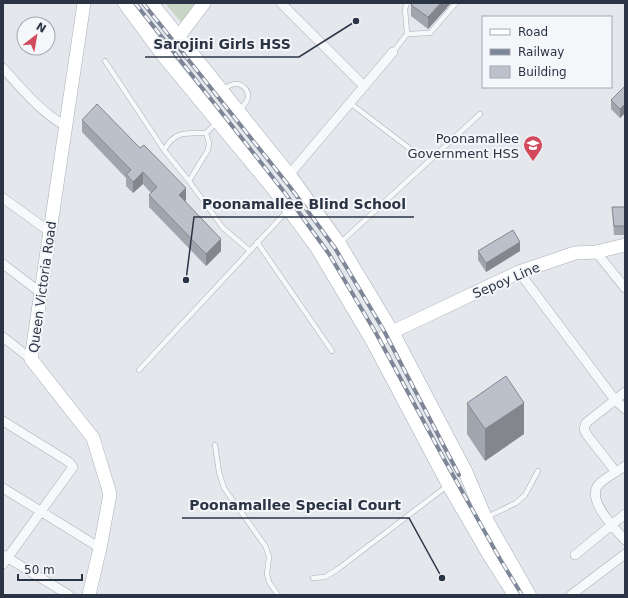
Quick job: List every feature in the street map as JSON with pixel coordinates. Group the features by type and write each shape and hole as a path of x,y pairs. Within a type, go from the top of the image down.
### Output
{"main road":[{"path":"125,3 164,56 219,121 289,209 317,247 374,343 449,485 489,554 515,595"},
{"path":"151,3 290,175 339,244 392,332 466,473 485,518 529,595"}],"street":[{"name":"Queen Victoria Road","path":"84,3 31,360 93,438 110,494 100,548 89,595"},
{"path":"164,56 204,3"},
{"path":"281,3 364,86"},
{"path":"290,175 393,52"},
{"path":"3,68 44,110 55,120 66,126"},
{"path":"3,198 50,232"},
{"name":"Sepoy Line","path":"374,343 392,332 519,272 575,253 596,252 625,245"},
{"path":"596,252 625,288"},
{"path":"3,264 41,293"},
{"path":"519,272 615,400 625,410"},
{"path":"3,336 31,360"},
{"path":"616,472 584,429 586,423 590,419 625,392"},
{"path":"3,420 72,464 73,467 41,512 4,559 69,595"},
{"path":"625,466 599,484 595,495 597,505 625,540"},
{"path":"3,488 100,548"},
{"path":"575,555 625,514"},
{"path":"571,595 625,554"}],"lane":[{"path":"393,52 407,34 405,10 407,3"},
{"path":"407,34 430,33 456,3"},
{"path":"105,61 164,150 223,228 249,250"},
{"path":"222,90 236,83 240,84 246,89 249,94 248,100 246,104 238,111"},
{"path":"350,103 410,148"},
{"path":"339,244 480,114"},
{"path":"164,150 168,142 175,136 185,133 206,133 219,121"},
{"path":"188,181 208,150 206,133"},
{"path":"139,370 249,250 289,209"},
{"path":"257,242 332,351"},
{"path":"215,445 221,481 224,488 266,547 269,557 267,574 269,582 278,595"},
{"path":"485,518 516,503 525,495 538,471"},
{"path":"313,578 325,577 338,570 449,485"}],"green space":[{"path":"165,3 198,3 181,22"}],"building":[{"path":"412,3 441,3 428,17 411,5"},
{"path":"625,86 625,104 620,109 611,100"},
{"path":"97,104 140,148 144,145 186,188 179,195 221,239 206,254 149,195 157,187 143,172 133,182 126,174 131,170 82,120"},
{"path":"612,207 625,207 625,226 614,226"},
{"path":"513,230 520,242 486,263 478,251"},
{"path":"506,376 524,403 485,429 467,403"}],"railway":[{"path":"135,3 285,193 329,254 377,335 444,459 522,595"},
{"path":"143,3 290,187 335,248 383,329 459,475"}],"place":[{"name":"Sarojini Girls HSS","path":"356,21"},
{"name":"Poonamallee Government HSS","path":"533,162"},
{"name":"Poonamallee Blind School","path":"186,280"},
{"name":"Poonamallee Special Court","path":"442,578"}]}
